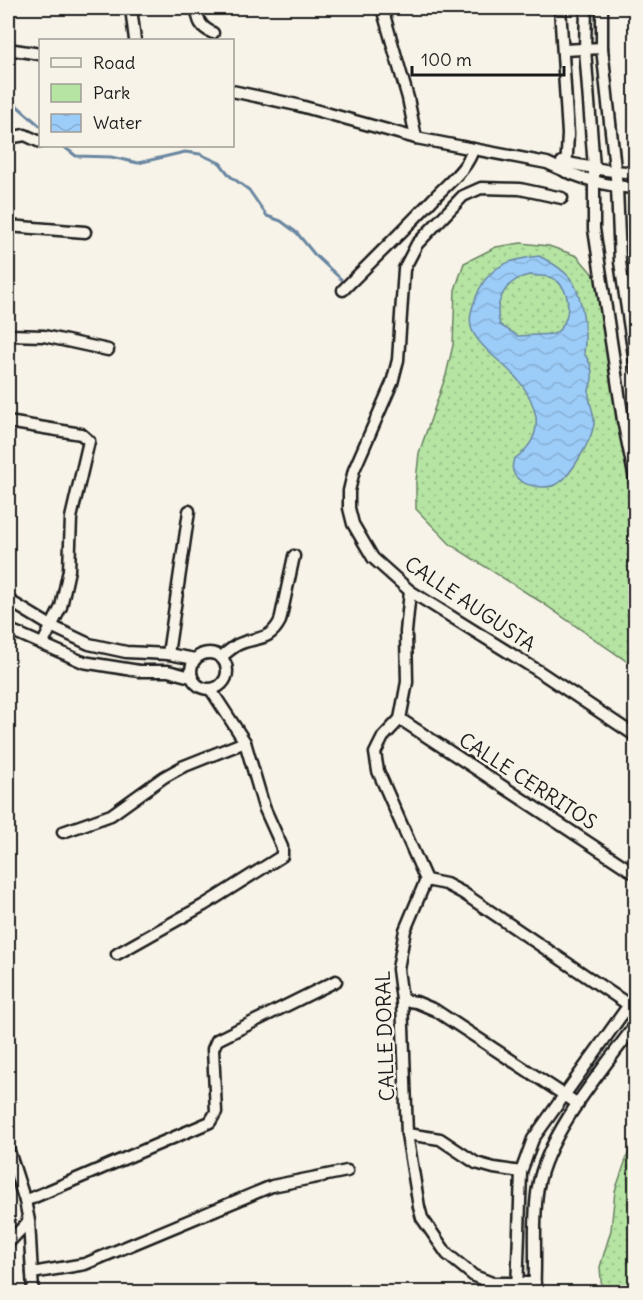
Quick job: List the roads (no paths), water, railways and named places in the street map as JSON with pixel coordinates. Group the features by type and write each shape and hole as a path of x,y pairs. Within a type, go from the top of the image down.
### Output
{"street":[{"path":"131,8 135,39"},
{"path":"196,8 198,20 204,29 213,33"},
{"path":"382,8 405,88 416,138"},
{"path":"560,8 568,134 566,166"},
{"path":"586,8 585,49 594,174 594,230 623,420 636,484"},
{"path":"602,8 602,48 617,187 619,253 636,369"},
{"path":"564,50 602,48"},
{"path":"8,49 39,54"},
{"path":"234,91 297,105 416,138 566,166 594,174 617,187 636,188"},
{"path":"8,138 26,135 39,141"},
{"path":"343,290 458,172 470,158 473,149"},
{"path":"594,174 615,171 636,173"},
{"name":"CALLE AUGUSTA","path":"562,198 520,189 481,188 463,196 417,244 404,269 398,360 392,382 354,470 349,491 350,508 353,524 373,558 410,591 537,670 636,736"},
{"path":"8,226 85,232"},
{"path":"598,255 619,253"},
{"path":"8,335 44,336 108,350"},
{"path":"8,422 81,434 89,441 71,518 69,570 61,607 43,643"},
{"path":"168,654 189,511"},
{"path":"221,657 238,644 266,637 276,628 294,556"},
{"path":"410,591 406,632 407,682 400,719 375,753 376,762 426,880 446,884 463,893 629,1005"},
{"path":"8,600 51,626 89,644 126,652 168,654 195,660"},
{"path":"8,629 83,662 139,670 168,671 191,677"},
{"path":"205,653 221,657 227,667 223,684 211,690 199,687 191,677 190,671 195,660 205,653"},
{"path":"117,954 277,861 282,854 282,847 264,807 245,742 211,690"},
{"name":"CALLE CERRITOS","path":"400,719 636,874"},
{"path":"63,832 111,815 173,772 245,742"},
{"name":"CALLE DORAL","path":"426,880 405,930 398,969 402,1000 406,1134 419,1207 422,1218 447,1254 474,1276 492,1283 517,1288 535,1288"},
{"path":"26,1201 210,1122 216,1112 213,1049 217,1040 336,981"},
{"path":"517,1288 521,1172 533,1139 636,995"},
{"path":"402,1000 416,1002 435,1010 578,1104"},
{"path":"535,1288 537,1190 552,1146 578,1104 636,1024"},
{"path":"406,1134 441,1139 476,1163 521,1172"},
{"path":"8,1148 26,1201 33,1293"},
{"path":"32,1273 85,1264 272,1186 347,1171"},
{"path":"8,1243 29,1221"}],"water":[{"path":"539,256 548,261 562,270 573,282 583,317 584,353 592,374 589,396 594,424 590,438 581,456 564,478 559,483 544,487 527,484 520,480 512,468 514,459 528,446 536,430 536,417 530,398 513,375 478,340 472,330 470,320 479,290 490,274 504,264","holes":["530,275 554,279 565,291 567,315 560,329 554,334 518,336 500,325 498,308 503,293 514,281"]}],"waterway":[{"path":"8,98 39,125"},
{"path":"64,147 76,156 111,157 138,163 185,152 200,154 220,163 230,176 249,190 267,216 281,221 297,233 315,255 341,279"}]}
